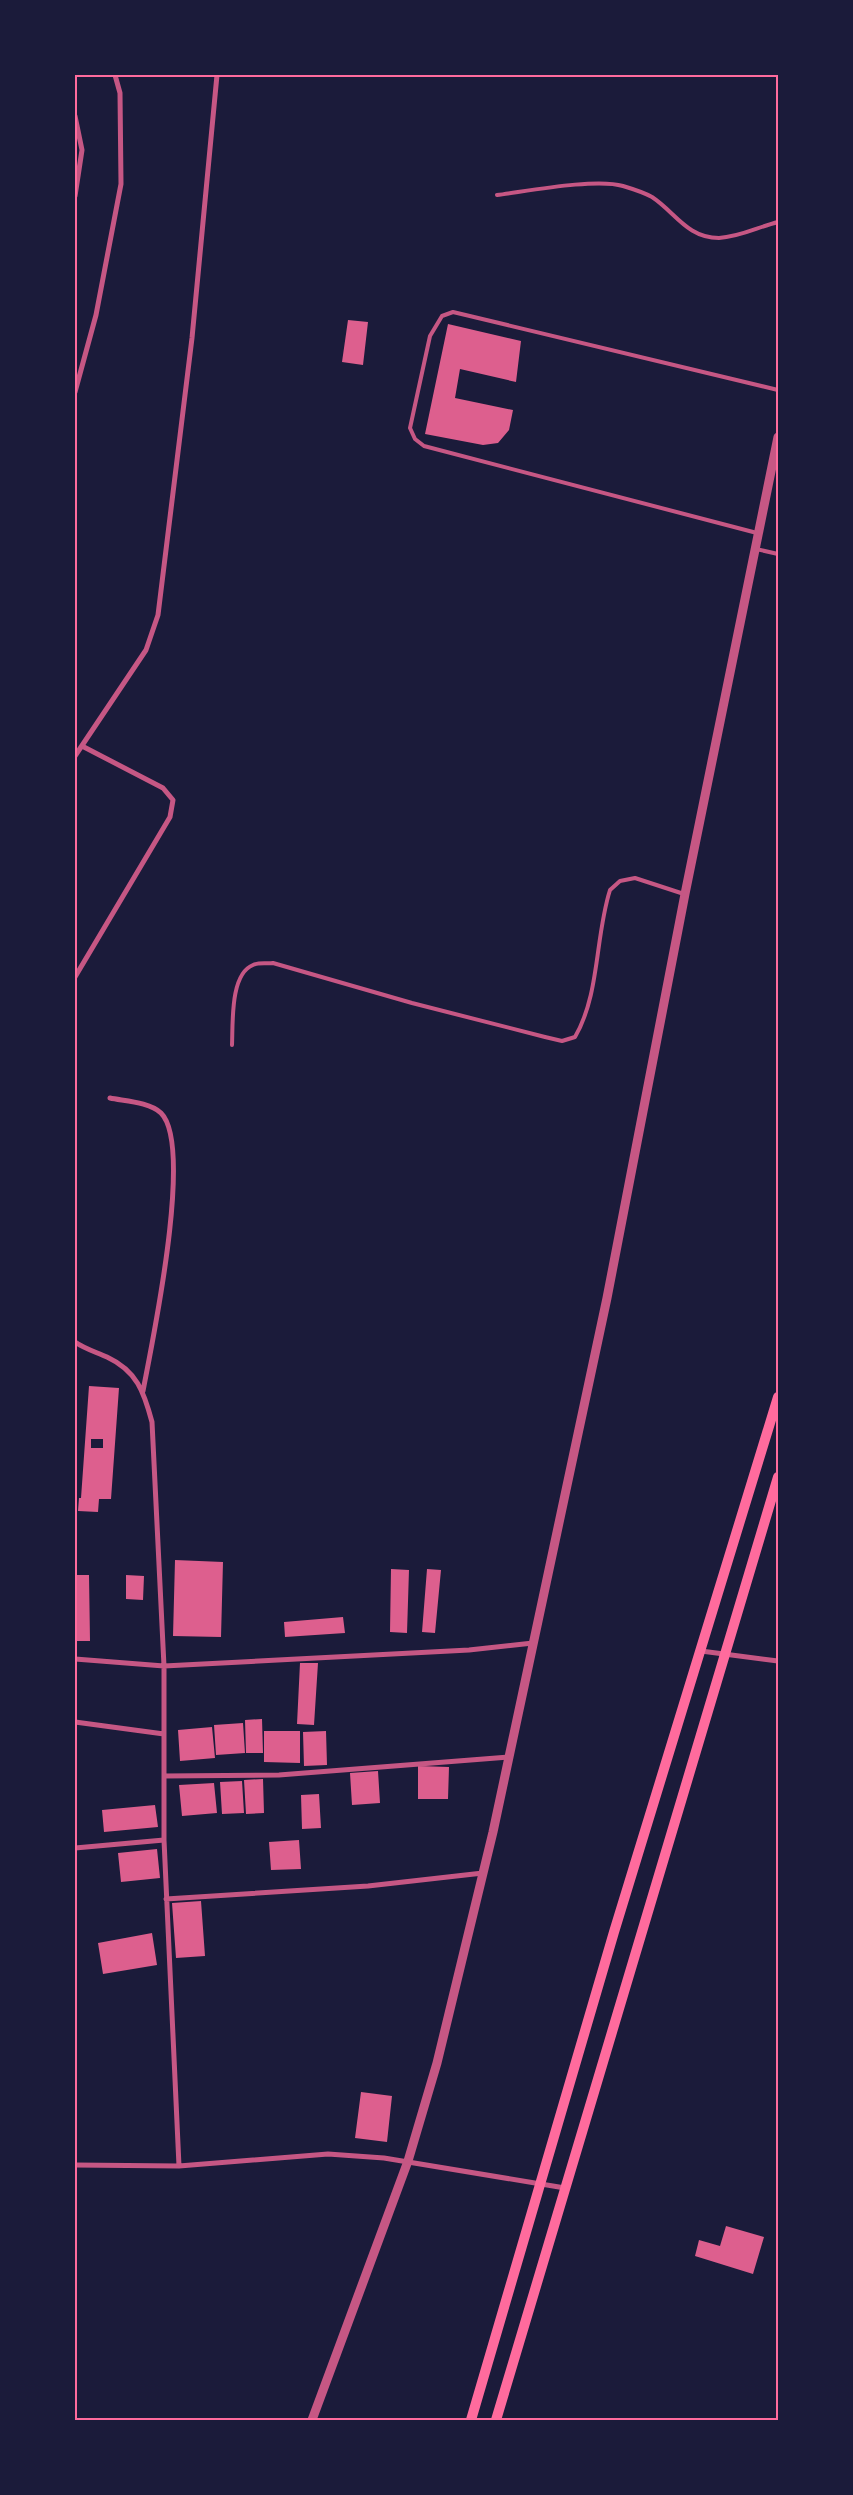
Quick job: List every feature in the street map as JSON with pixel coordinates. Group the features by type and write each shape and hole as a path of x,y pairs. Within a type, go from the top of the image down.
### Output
{"main road":[{"path":"471,2420 540,2184 778,1397"},
{"path":"496,2420 778,1477"}],"street":[{"path":"75,392 96,315 121,184 120,93 116,75"},
{"path":"75,756 146,650 158,615 192,338 217,75"},
{"path":"75,116 82,150 75,196"},
{"path":"312,2420 408,2162 437,2063 483,1873 607,1298 685,894 778,437"},
{"path":"75,976 170,816 173,800 163,788 82,746"},
{"path":"110,1098 153,1107 162,1114 171,1139 172,1220 144,1392"},
{"path":"75,1342 108,1357 130,1372 144,1392 152,1422 164,1666 166,1899 179,2166"},
{"path":"75,1659 164,1666 469,1650 533,1643"},
{"path":"700,1651 778,1661"},
{"path":"75,1722 164,1734"},
{"path":"164,1776 279,1775 509,1757"},
{"path":"75,1848 164,1840"},
{"path":"166,1899 368,1886 483,1873"},
{"path":"75,2165 179,2166 328,2154 408,2162 566,2188"}],"lane":[{"path":"497,195 594,184 621,185 652,198 677,221 691,231 705,237 738,236 778,222"},
{"path":"757,533 424,446 415,439 410,428 430,336 442,316 453,312 778,390"},
{"path":"754,548 778,554"},
{"path":"232,1045 236,993 241,974 254,964 273,963 412,1003 544,1037 562,1041 575,1037 582,1024 590,992 610,890 620,880 635,878 685,894"}],"building":[{"path":"348,320 368,322 363,365 342,362"},
{"path":"448,324 521,341 516,382 460,369 455,398 513,410 509,430 498,443 483,445 425,434"},
{"path":"89,1386 119,1388 111,1499 99,1499 98,1512 78,1511 79,1498 81,1498","holes":["91,1439 103,1439 103,1448 91,1448"]},
{"path":"175,1560 223,1562 221,1637 173,1636"},
{"path":"391,1569 409,1570 407,1633 390,1632"},
{"path":"427,1569 441,1570 435,1633 422,1632"},
{"path":"75,1575 89,1575 90,1641 75,1641"},
{"path":"126,1575 144,1576 143,1600 126,1599"},
{"path":"343,1617 345,1633 285,1637 284,1622"},
{"path":"300,1663 318,1663 314,1725 297,1724"},
{"path":"262,1719 263,1753 246,1753 245,1720"},
{"path":"243,1723 245,1753 216,1755 214,1725"},
{"path":"212,1727 215,1758 180,1761 178,1730"},
{"path":"264,1731 300,1731 300,1763 264,1762"},
{"path":"326,1731 327,1765 304,1766 303,1732"},
{"path":"418,1766 449,1767 448,1799 418,1799"},
{"path":"378,1771 380,1803 352,1805 350,1773"},
{"path":"263,1779 264,1813 246,1814 244,1780"},
{"path":"242,1781 244,1813 222,1814 220,1782"},
{"path":"214,1783 217,1813 182,1816 179,1785"},
{"path":"319,1794 321,1828 302,1829 301,1795"},
{"path":"155,1805 158,1827 104,1832 102,1810"},
{"path":"299,1840 301,1869 271,1870 269,1842"},
{"path":"157,1849 160,1878 121,1882 118,1853"},
{"path":"201,1901 205,1956 176,1958 172,1903"},
{"path":"152,1933 157,1965 103,1974 98,1943"},
{"path":"361,2092 392,2096 387,2142 355,2138"},
{"path":"726,2226 764,2237 753,2274 695,2256 699,2240 720,2246"}]}
